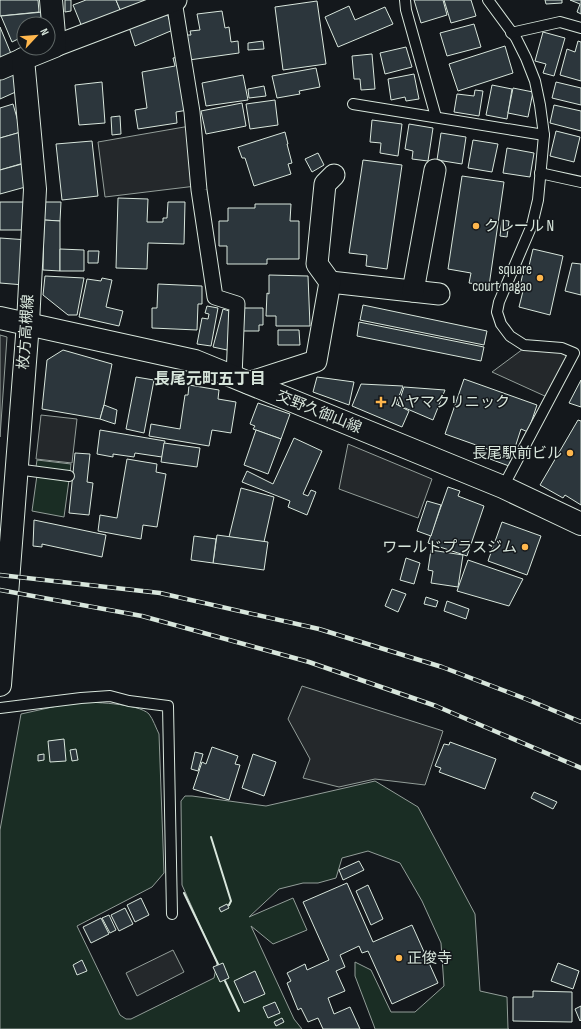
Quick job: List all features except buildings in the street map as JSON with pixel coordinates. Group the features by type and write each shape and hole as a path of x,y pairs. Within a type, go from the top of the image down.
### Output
{"main road":[{"path":"51,0 52,16"},
{"path":"23,59 30,56"},
{"name":"枚方高槻線","path":"0,685 28,323 35,189 23,59"},
{"name":"交野久御山線","path":"0,318 195,361 503,487 581,524"}],"street":[{"path":"56,46 175,0 192,112 199,190 215,297 237,304 241,380 316,361 330,282 317,264 325,184 334,175"},
{"path":"0,69 23,59"},
{"path":"413,291 435,170"},
{"path":"330,282 439,294"}],"lane":[{"path":"406,0 406,10 436,117"},
{"path":"488,0 511,32 526,58 535,81 544,135 538,200 532,225 499,302 497,312 501,324 510,336 524,345 562,348 574,353 503,487"},
{"path":"511,32 560,22 581,28"},
{"path":"353,104 544,135"},
{"path":"540,173 580,179"},
{"path":"16,470 70,476"},
{"path":"0,708 110,696 130,701 168,706 172,914"}],"green space":[{"path":"37,460 71,464 70,473 36,467"},
{"path":"37,475 69,480 64,517 32,511"},
{"path":"75,702 125,705 143,710 149,714 159,734 164,873 152,887 77,926 120,1015 126,1019 131,1019 214,978 217,963 182,885 181,801 185,796 266,806 375,781 418,807 475,914 480,991 507,997 508,1029 375,1029 355,976 355,962 371,970 391,1012 415,1012 444,986 441,943 422,901 400,863 368,851 342,858 336,878 318,883 303,883 279,889 249,917 293,898 307,930 273,944 251,926 294,1019 302,1029 0,1029 0,830 21,714"}],"shaded area":[{"path":"190,126 196,186 105,197 98,142"},
{"path":"0,335 7,337 0,437"},
{"path":"523,349 561,352 568,357 547,397 492,372"},
{"path":"41,415 77,419 72,463 36,459"},
{"path":"348,444 432,479 418,518 339,489"},
{"path":"302,686 443,731 425,785 375,779 339,787 303,778 310,759 288,719"},
{"path":"173,950 184,972 137,996 126,973"}],"railway":[{"path":"0,575 160,593 319,629 442,667 581,722"},
{"path":"0,590 142,616 309,662 436,706 581,768"}],"wall":[{"path":"211,837 231,901 229,905"},
{"path":"184,893 218,964"},
{"path":"225,981 239,1011"}],"place":[{"name":"クレール N","path":"476,226"},
{"name":"square court nagao","path":"540,278"},
{"name":"ハヤマクリニック","path":"381,402"},
{"name":"長尾駅前ビル","path":"570,453"},
{"name":"ワールドプラスジム","path":"525,547"},
{"name":"正俊寺","path":"399,958"}],"district":[{"name":"長尾元町五丁目","path":"210,379"}]}
